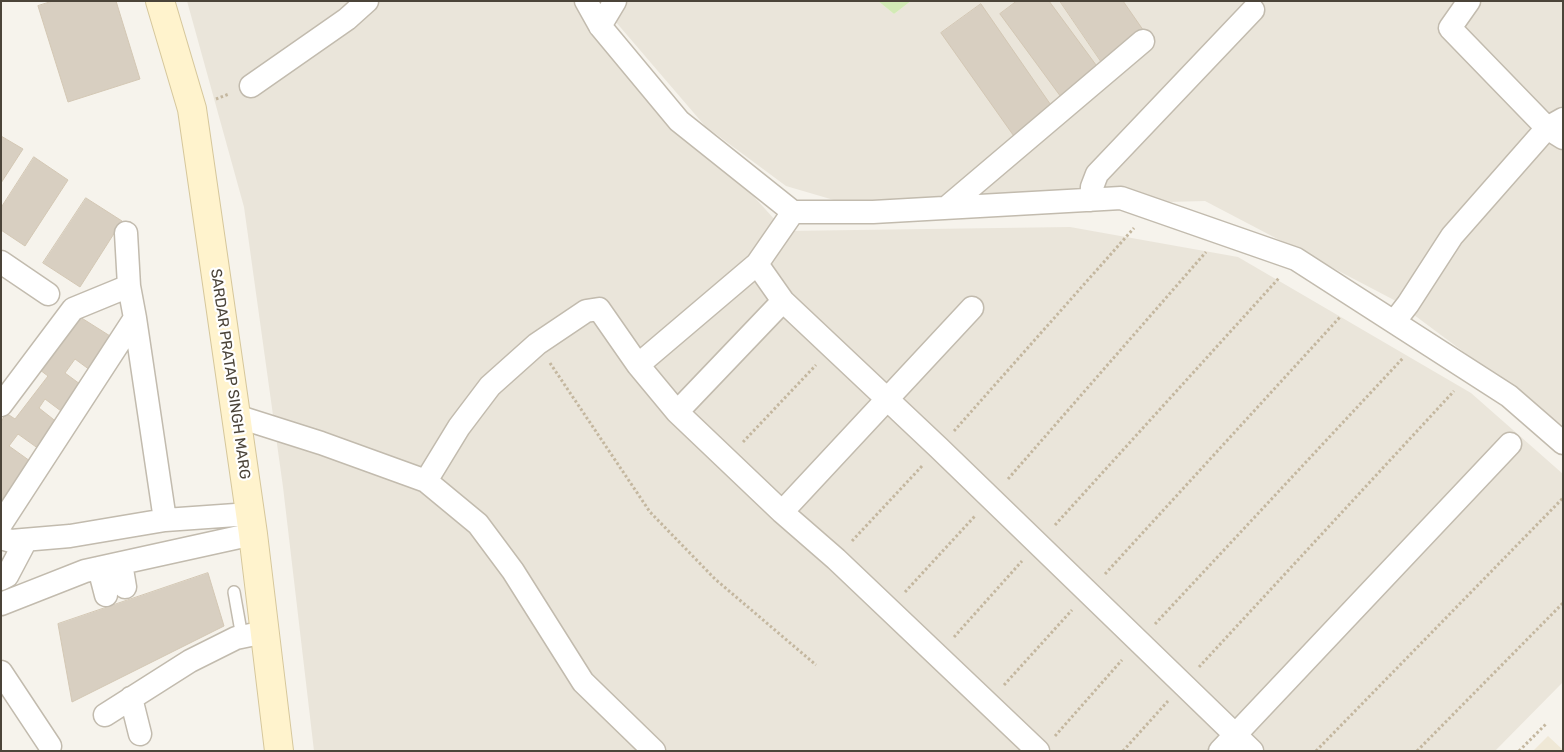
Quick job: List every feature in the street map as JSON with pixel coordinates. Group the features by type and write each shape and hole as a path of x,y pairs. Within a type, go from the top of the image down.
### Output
{"main road":[{"name":"SARDAR PRATAP SINGH MARG","path":"160,1 192,109 252,524 254,634 279,751"}],"street":[{"path":"251,86 347,19 367,1"},
{"path":"586,1 600,26 679,121 793,212 873,212 1121,198 1296,259 1509,396 1563,443"},
{"path":"600,26 615,1"},
{"path":"1394,322 1408,304 1452,236 1558,128 1450,28 1469,1"},
{"path":"1091,200 1092,187 1097,174 1253,10"},
{"path":"946,208 1143,41"},
{"path":"638,365 757,264 793,212"},
{"path":"126,233 129,286 165,520"},
{"path":"1,262 48,294"},
{"path":"757,264 783,301 939,448 1037,545 1252,751"},
{"path":"1,405 73,309 129,286"},
{"path":"677,412 783,301"},
{"path":"782,512 972,308"},
{"path":"426,481 459,427 490,386 537,344 586,311 599,309 638,365 677,412 782,512 836,559 988,702 1047,744"},
{"path":"1,524 135,318"},
{"path":"236,416 321,443 426,481 478,524 513,571 583,682 654,751"},
{"path":"1220,751 1510,444"},
{"path":"1,538 11,541 70,536 165,520 252,524"},
{"path":"1,604 85,571 121,563 252,524"},
{"path":"1,579 8,576 26,540"},
{"path":"99,568 116,591 121,563"},
{"path":"105,715 190,661 236,638 254,634"},
{"path":"1,672 50,746"},
{"path":"131,698 140,734"}],"lane":[{"path":"234,592 254,634"}],"path":[{"path":"192,109 251,86"},
{"path":"836,559 939,448 1150,208"},
{"path":"890,610 990,499 1222,233"},
{"path":"938,655 1296,259"},
{"path":"988,702 1358,298"},
{"path":"1047,744 1138,642 1421,339"},
{"path":"537,344 650,512 715,579 816,665"},
{"path":"726,459 832,348"},
{"path":"1123,751 1472,372"},
{"path":"1316,751 1563,498"},
{"path":"1418,751 1563,604"},
{"path":"1519,751 1546,724"}],"shaded area":[{"path":"187,1 577,1 785,231 1070,227 1238,257 1471,393 1563,474 1563,682 1495,751 314,751 283,487 244,207"},
{"path":"628,1 878,1 894,14 911,1 1563,1 1563,426 1394,300 1205,201 868,210 786,186 705,126 615,21"},
{"path":"1548,736 1563,751 1533,751"}],"green space":[{"path":"878,1 911,1 894,14"}],"building":[{"path":"53,1 116,1 140,79 68,102 38,6"},
{"path":"1017,1 1049,1 1099,69 1061,97 1000,14"},
{"path":"1060,1 1123,1 1148,37 1105,67"},
{"path":"981,4 1055,111 1016,139 941,33"},
{"path":"1,136 23,149 1,183"},
{"path":"34,157 68,180 25,246 1,230 1,208"},
{"path":"86,198 122,221 80,287 43,263"},
{"path":"80,317 118,341 94,373 75,359 65,373 84,387 65,414 45,399 39,408 58,423 39,449 18,434 9,446 30,461 1,501 1,422 6,413 15,419 48,376 40,370"},
{"path":"208,573 224,626 72,702 58,624"}]}
